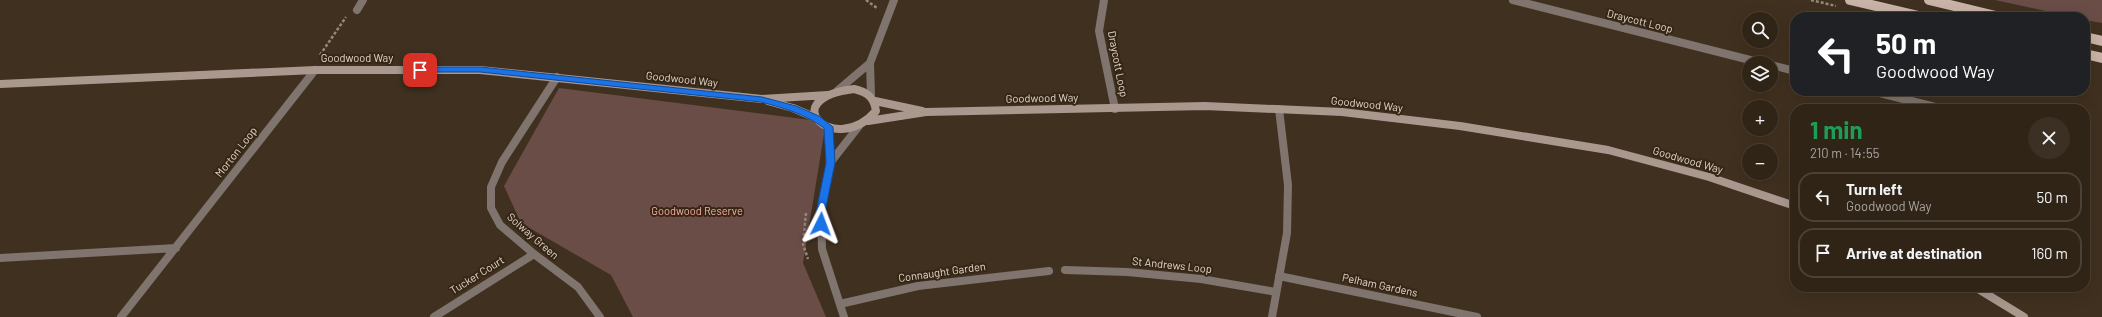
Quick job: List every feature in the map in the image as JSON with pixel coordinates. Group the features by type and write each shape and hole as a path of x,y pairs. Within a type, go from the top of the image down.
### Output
{"main road":[{"path":"1850,0 1902,12"},
{"path":"1929,0 1979,12"},
{"path":"2090,38 2102,41"},
{"path":"2090,55 2102,58"}],"street":[{"path":"357,10 363,0"},
{"path":"868,121 876,111 873,98 870,63 894,0"},
{"name":"Draycott Loop","path":"1104,0 1099,31 1115,108"},
{"name":"Draycott Loop","path":"1513,0 1742,58"},
{"path":"837,91 870,63"},
{"path":"1778,67 1790,71"},
{"name":"Goodwood Way","path":"0,84 312,70 480,70 762,99 828,95"},
{"name":"Morton Loop","path":"121,317 176,248 312,70"},
{"name":"Solway Green","path":"557,77 502,162 491,187 491,208 500,225 534,254 578,287 600,317"},
{"name":"Goodwood Way","path":"816,118 815,109 818,102 837,91 854,90 873,98 926,112"},
{"path":"1892,96 1923,104"},
{"name":"Goodwood Way","path":"762,99 793,108 816,118 828,127 838,129 859,126 868,121 926,112 1205,106 1342,112 1460,126 1608,150 1709,177 1790,204"},
{"path":"1272,317 1287,233 1288,185 1279,109"},
{"path":"830,163 859,126"},
{"path":"828,127 830,163 820,212 822,249 844,317"},
{"path":"0,258 176,248"},
{"name":"Tucker Court","path":"434,317 534,254"},
{"name":"St Andrews Loop","path":"1064,270 1127,272 1201,278 1276,292"},
{"name":"Connaught Garden","path":"840,304 870,295 915,286 1049,271"},
{"name":"Pelham Gardens","path":"1279,276 1477,317"},
{"path":"1983,292 2024,317"}],"path":[{"path":"866,0 874,4 878,13"},
{"path":"312,70 349,13 357,10"}],"green space":[{"path":"1995,0 2102,0 2102,23 2090,21 2090,12 2050,12"},
{"name":"Goodwood Reserve","path":"559,88 826,122 803,263 826,317 633,317 611,275 521,223 504,186"}],"route":[{"path":"420,70 480,70 557,77 762,99 793,108 816,118 828,127 830,163 820,212 821,224"}]}
